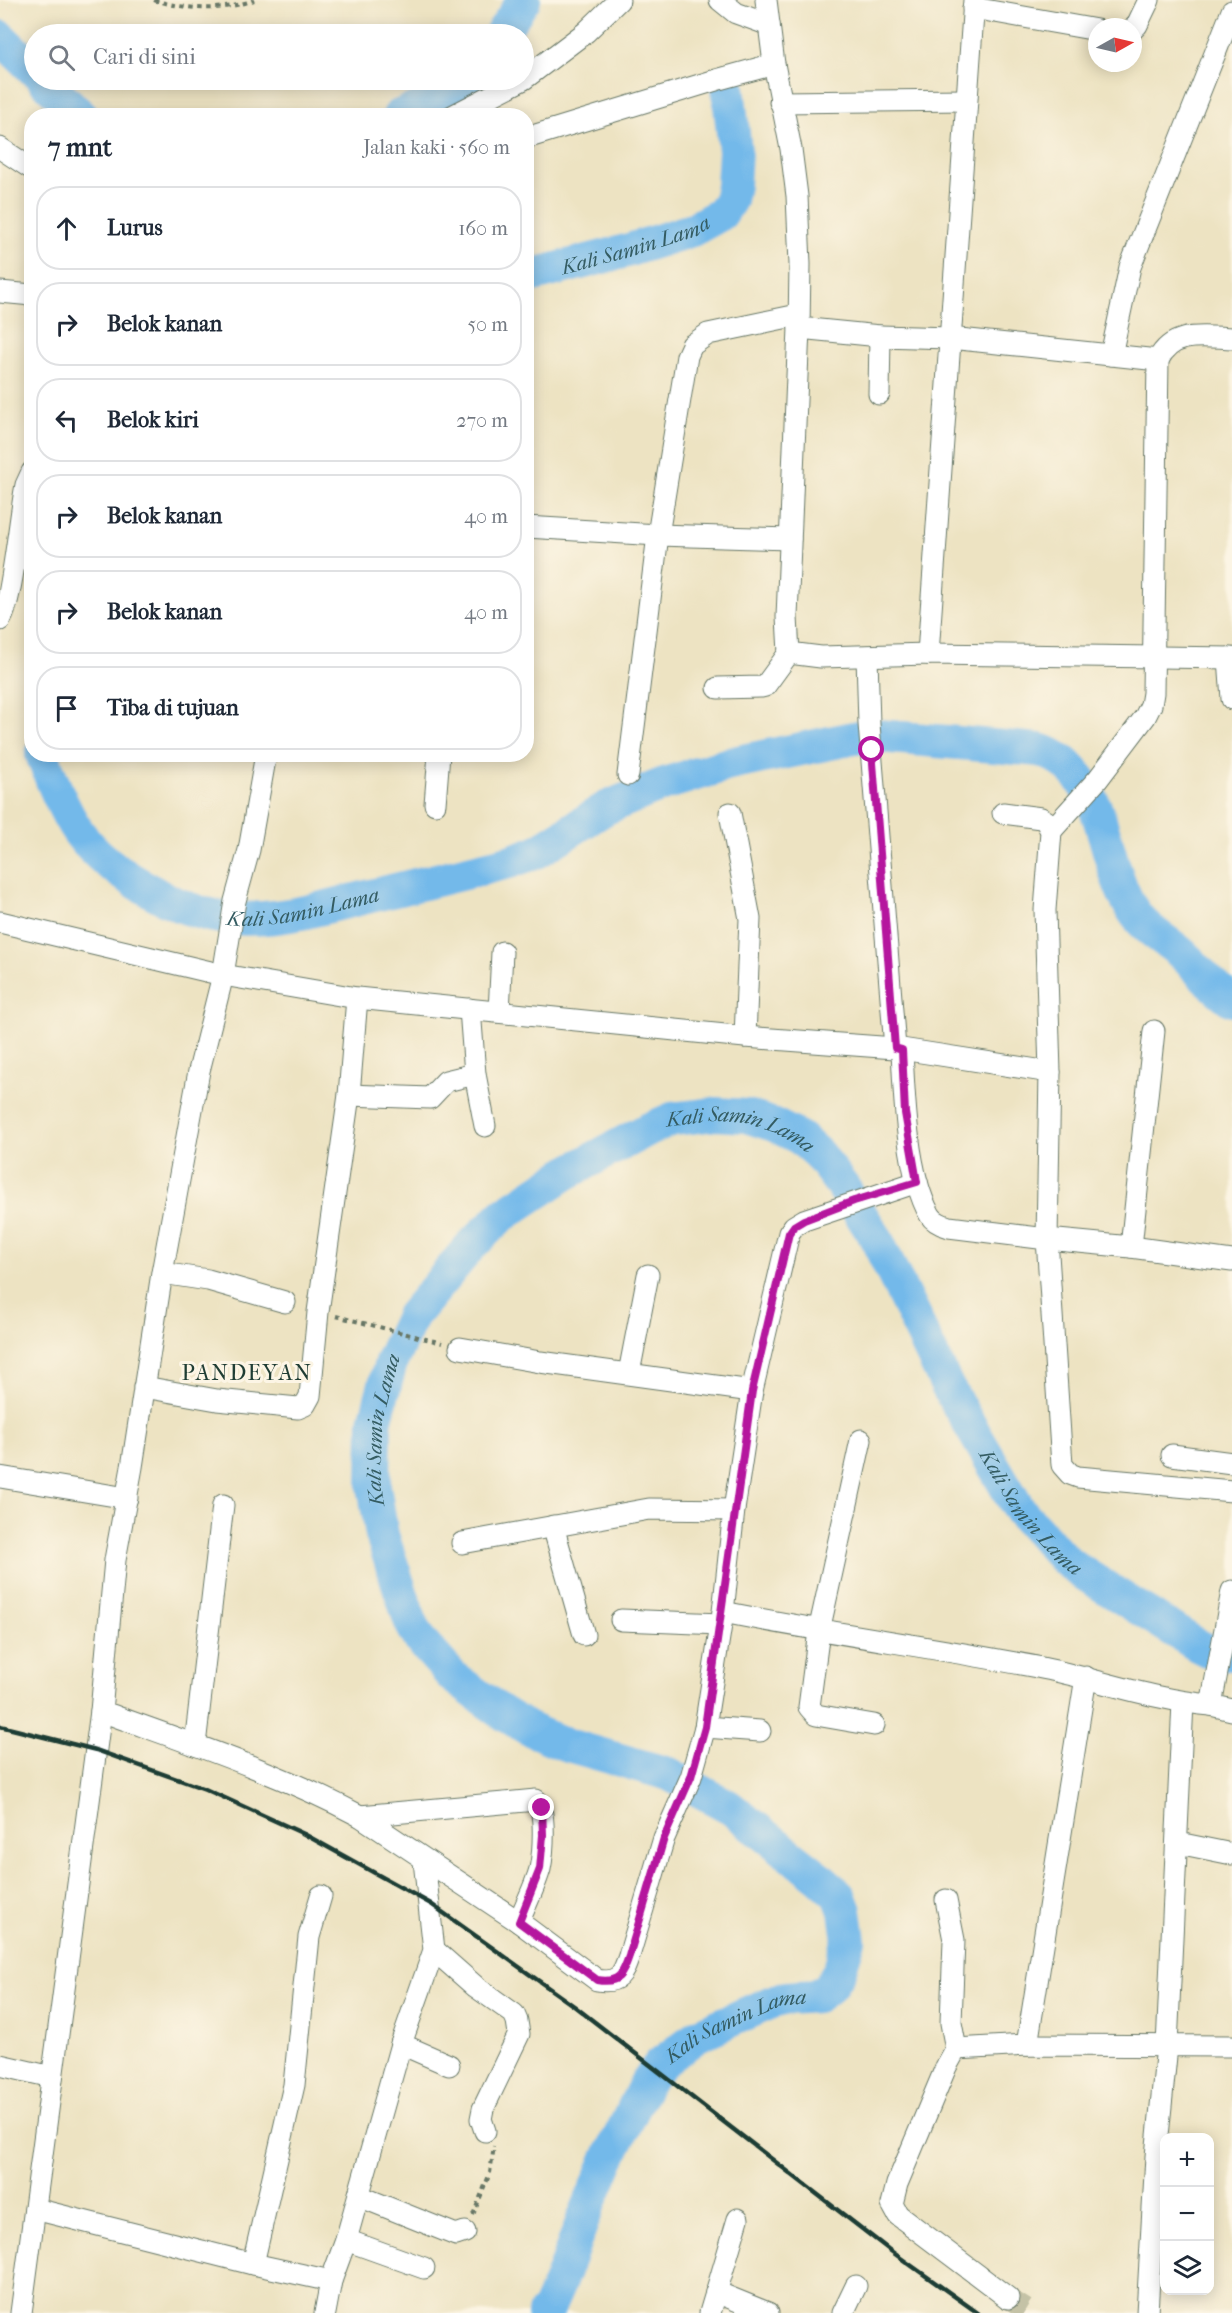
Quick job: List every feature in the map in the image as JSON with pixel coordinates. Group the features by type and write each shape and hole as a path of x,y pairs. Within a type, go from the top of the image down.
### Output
{"street":[{"path":"534,71 586,33 619,0"},
{"path":"720,0 736,13 769,25"},
{"path":"718,688 765,686 789,653 787,617 800,264 797,196 791,149 780,102 765,0"},
{"path":"1140,18 1149,0"},
{"path":"1111,355 1130,267 1232,9 1221,0"},
{"path":"928,654 974,4 1088,28"},
{"path":"534,136 774,64"},
{"path":"467,108 502,90"},
{"path":"780,102 966,100"},
{"path":"0,148 24,164"},
{"path":"0,292 24,294"},
{"path":"628,775 658,535 687,356 692,345 708,334 798,321 880,336 950,338 1158,360"},
{"path":"879,394 880,336"},
{"path":"1051,831 1098,779 1145,717 1153,693 1158,360 1165,348 1172,342 1188,337 1232,338"},
{"path":"0,620 3,617 9,592 24,494"},
{"path":"534,527 658,535 790,539"},
{"path":"789,653 807,657 928,654 1230,658 1232,699"},
{"path":"867,657 869,724 905,1113 917,1182 930,1215 942,1225 1232,1261"},
{"path":"21,2313 101,1711 115,1560 127,1498 162,1273 199,1071 223,975 235,902 249,850 265,762"},
{"path":"435,804 438,762"},
{"path":"730,813 750,919 745,1037"},
{"path":"1003,813 1041,818 1046,821 1051,831 1046,910 1050,1072 1047,1239 1062,1466 1066,1471 1078,1477 1232,1491"},
{"path":"0,922 223,975 357,998 745,1037 898,1049 1050,1072"},
{"path":"499,1012 502,952"},
{"path":"144,1387 217,1400 302,1407 310,1396 318,1312 349,1095 357,998"},
{"path":"470,1008 475,1074 485,1126"},
{"path":"1131,1247 1154,1031"},
{"path":"349,1095 430,1098 446,1081 475,1074"},
{"path":"101,1711 308,1790 360,1816 424,1861 519,1922 597,1980 606,1981 619,1977 629,1956 664,1838 688,1783 705,1727 752,1391 789,1233 799,1221 917,1182"},
{"path":"162,1273 208,1280 285,1302"},
{"path":"629,1373 648,1275"},
{"path":"460,1348 540,1362 752,1391"},
{"path":"861,1440 819,1631 810,1698 811,1710 816,1715 874,1725"},
{"path":"1172,1455 1232,1463"},
{"path":"0,1477 127,1498"},
{"path":"195,1745 223,1505"},
{"path":"462,1542 662,1507 734,1510"},
{"path":"553,1526 584,1635"},
{"path":"1211,1705 1232,1590"},
{"path":"621,1620 722,1618 819,1631 1038,1667 1183,1702 1232,1710"},
{"path":"1027,2045 1086,1677"},
{"path":"1146,2313 1156,2156 1167,2046 1183,1702"},
{"path":"705,1727 760,1731"},
{"path":"360,1816 536,1800 542,1808 543,1835 540,1869 519,1922"},
{"path":"1178,1843 1232,1854"},
{"path":"325,2313 331,2281 346,2240 401,2044 434,1950 424,1861"},
{"path":"253,2264 290,2106 299,2054 309,1937 321,1896"},
{"path":"946,1900 954,1940 951,2023 956,2049 946,2067 902,2174 892,2205 898,2215 1008,2298"},
{"path":"434,1950 476,1987 510,2011 517,2021 519,2034 483,2109 481,2119 485,2131"},
{"path":"401,2044 449,2065"},
{"path":"956,2049 1027,2045 1232,2046"},
{"path":"0,2065 52,2078"},
{"path":"358,2196 456,2235 465,2232"},
{"path":"35,2209 253,2264 331,2281"},
{"path":"710,2313 738,2218"},
{"path":"346,2240 424,2268"},
{"path":"843,2313 856,2286"},
{"path":"716,2292 768,2313"}],"path":[{"path":"154,0 196,10 239,6 254,0"},
{"path":"318,1312 460,1348"},
{"path":"465,2232 493,2163"}],"waterway":[{"path":"508,24 524,0"},
{"path":"0,37 24,60"},
{"name":"Kali Samin Lama","path":"534,275 626,251 692,230 721,214 730,200 735,151 728,87"},
{"path":"54,90 73,108"},
{"path":"418,108 459,90"},
{"name":"Kali Samin Lama","path":"45,762 59,797 76,829 95,851 123,874 180,906 219,917 260,919 306,912 509,862 537,852 606,808 664,784 729,764 854,738 879,736 1040,750 1063,761 1079,778 1091,799 1115,871 1136,915 1232,1000"},
{"name":"Kali Samin Lama","path":"544,2313 559,2284 608,2160 646,2083 660,2064 700,2034 772,2002 786,1998 817,1996 829,1987 839,1971 849,1940 845,1911 839,1895 728,1806 669,1774 564,1744 527,1728 453,1677 421,1641 411,1623 382,1535 374,1486 375,1422 391,1362 412,1316 468,1249 500,1217 565,1174 672,1119 716,1114 746,1116 774,1125 800,1138 818,1154 843,1187 876,1238 948,1388 1020,1511 1063,1558 1078,1570 1197,1645 1207,1650 1232,1654"}],"tunnel":[{"path":"1008,2298 1032,2313"}],"railway":[{"path":"0,1726 96,1750 205,1789 304,1834 431,1904 574,2006 888,2249 978,2313"}],"district":[{"name":"PANDEYAN","path":"247,1373"}],"route":[{"path":"542,1808 543,1835 540,1869 519,1922 597,1980 613,1980 623,1972 629,1956 664,1838 691,1777 705,1727 723,1612 734,1510 752,1391 789,1233 799,1221 917,1182 905,1113 902,1050 895,1048 872,750"}]}
